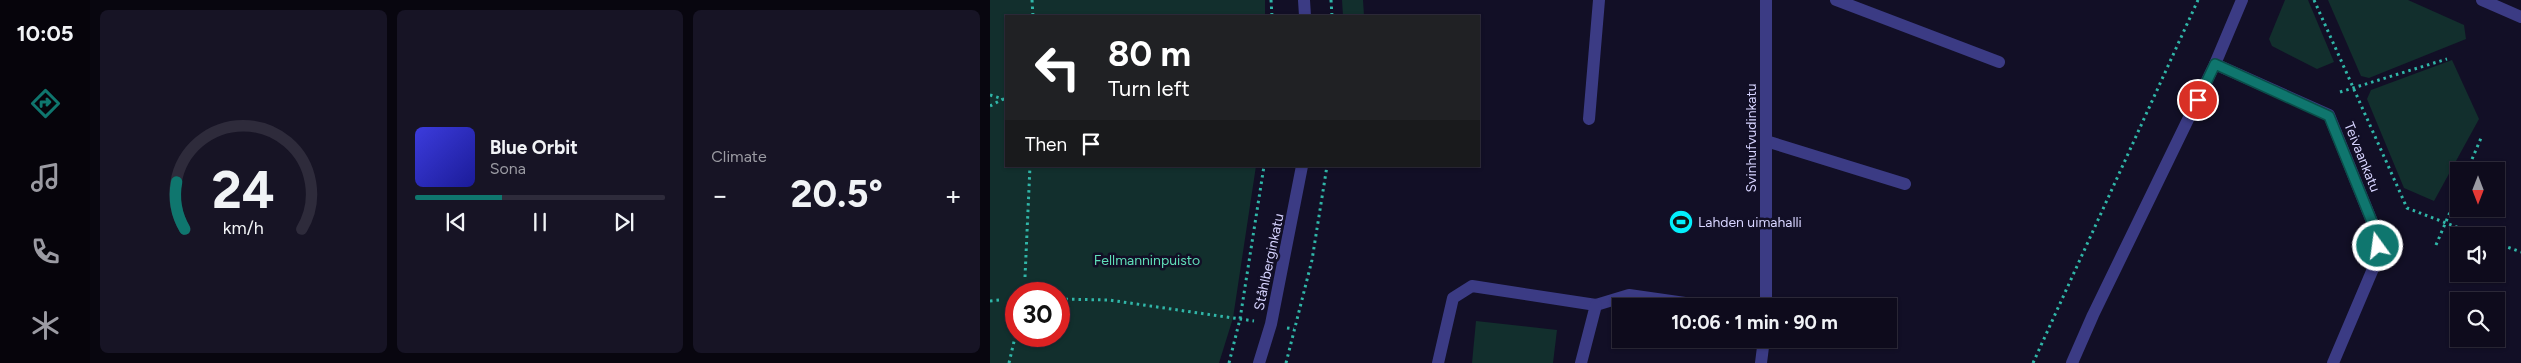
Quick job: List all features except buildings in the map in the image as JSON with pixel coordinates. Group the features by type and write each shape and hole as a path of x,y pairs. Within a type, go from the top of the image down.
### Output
{"street":[{"path":"1304,0 1305,15"},
{"path":"1588,118 1600,0"},
{"name":"Svinhufvudinkatu","path":"1766,0 1766,298"},
{"path":"1836,0 1999,62"},
{"path":"2072,363 2093,315 2215,64 2242,0"},
{"path":"2482,0 2521,18"},
{"name":"Teivaankatu","path":"2215,64 2329,116 2377,234 2378,257 2333,363"},
{"path":"1766,141 1905,184"},
{"name":"Ståhlberginkatu","path":"1259,363 1271,324 1302,167"},
{"path":"1438,363 1453,298 1472,286 1596,305 1612,300"},
{"path":"1619,298 1629,295 1650,298"},
{"path":"1581,363 1596,305"},
{"path":"1761,363 1763,348"}],"path":[{"path":"1032,0 1032,15"},
{"path":"1271,0 1272,15"},
{"path":"1331,0 1332,15"},
{"path":"2033,363 2198,0"},
{"path":"2314,0 2407,208 2456,227"},
{"path":"2340,92 2447,59"},
{"path":"990,95 1005,99"},
{"path":"990,106 1005,99"},
{"path":"2471,162 2481,138"},
{"path":"1025,277 1030,167"},
{"path":"1229,363 1240,319 1264,167"},
{"path":"1286,363 1312,260 1327,167"},
{"path":"2436,245 2450,212"},
{"path":"2505,246 2521,252"},
{"path":"1070,299 1109,300 1240,319"},
{"path":"990,301 1000,300"},
{"path":"1009,363 1013,347"}],"green space":[{"name":"Fellmanninpuisto","path":"990,0 1265,0 1265,15 1005,15 1005,167 1256,167 1233,318 1219,363 990,363"},
{"path":"1342,0 1363,0 1364,15 1343,15"},
{"path":"2285,0 2308,0 2334,62 2317,69 2272,46 2269,39"},
{"path":"2328,0 2408,0 2464,25 2466,39 2369,78 2361,76"},
{"path":"2452,60 2479,119 2455,162 2450,162 2450,172 2434,201 2404,188 2367,99 2371,90"},
{"path":"1476,321 1557,330 1553,363 1472,363"}],"place":[{"name":"Lahden uimahalli","path":"1681,222"}],"route":[{"path":"2198,100 2215,64 2329,116 2377,234 2378,246"}]}
